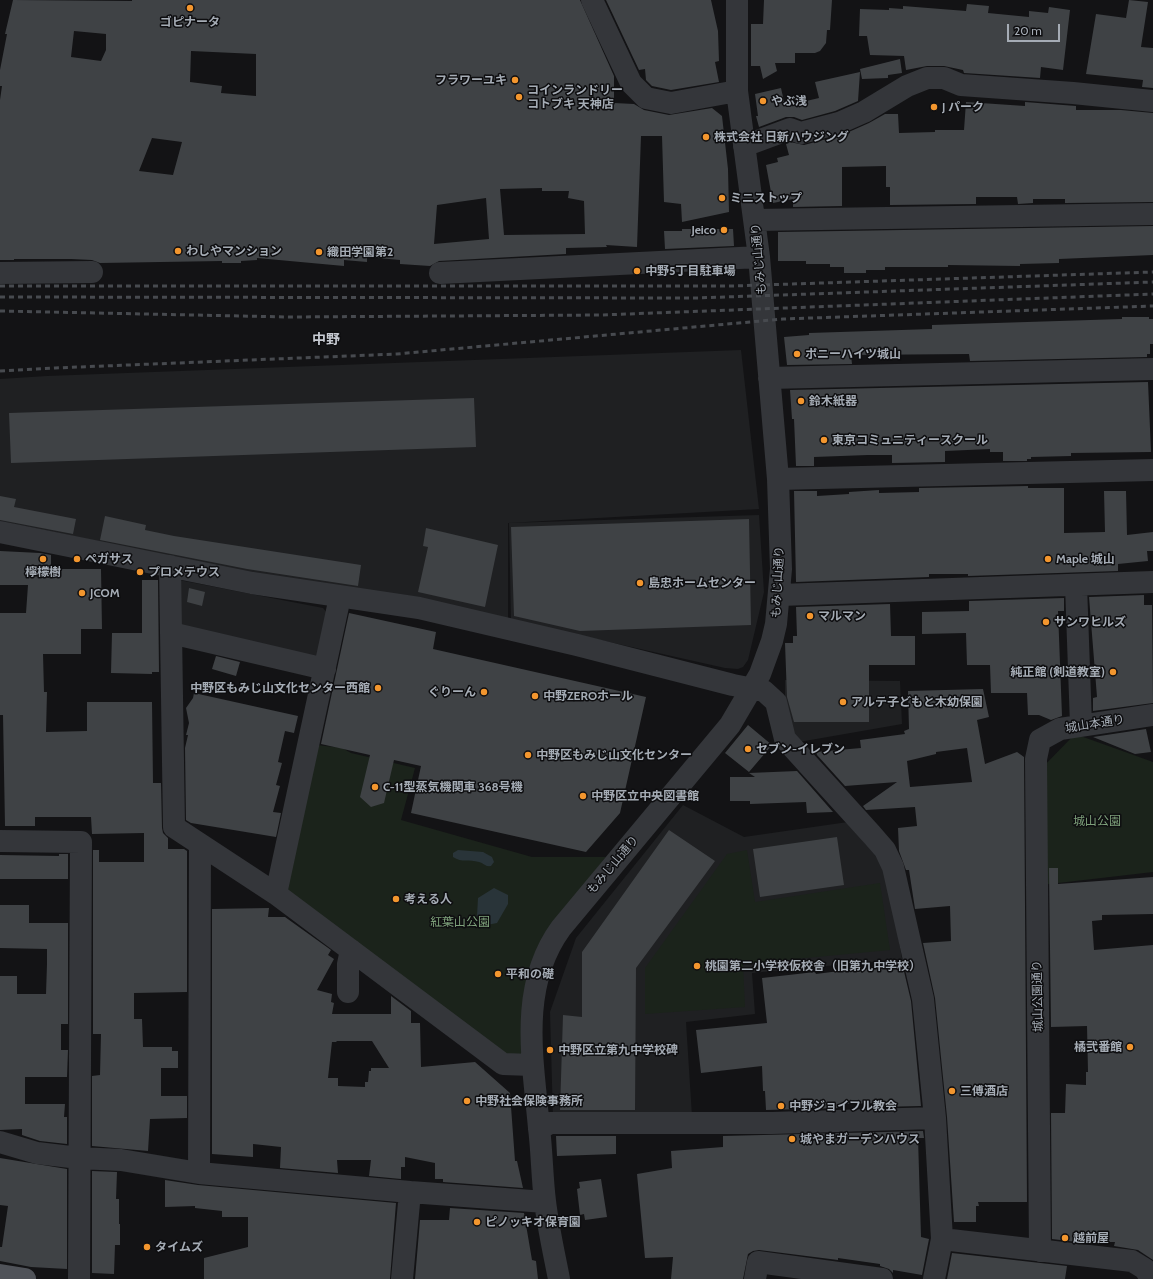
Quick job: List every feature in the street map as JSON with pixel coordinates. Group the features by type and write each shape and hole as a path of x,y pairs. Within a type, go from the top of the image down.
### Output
{"main road":[{"path":"0,1275 25,1279"}],"street":[{"path":"592,0 630,84 646,98 671,103 737,90"},
{"name":"もみじ山通り","path":"559,1279 545,1202 532,1065 531,1009 541,965 551,942 561,928 730,725 753,688 772,641 780,595 781,569 778,479 759,257 737,90 737,0"},
{"path":"744,146 790,129 801,133 839,123 864,112 907,86 927,78 944,78 961,85 1073,93 1153,101"},
{"path":"755,220 1153,214"},
{"path":"440,273 759,257"},
{"path":"0,273 92,272"},
{"path":"769,378 1153,369"},
{"path":"778,479 1153,470"},
{"path":"0,532 56,547 170,566 252,583 419,608 577,645 733,685 764,691 776,702 785,739 885,850 893,867 923,999 935,1118 942,1239 934,1279"},
{"path":"170,566 174,828 276,894 503,1064 532,1065"},
{"path":"780,595 1153,582"},
{"path":"1076,585 1081,725"},
{"path":"276,894 340,597"},
{"path":"171,633 325,669"},
{"name":"城山本通り","path":"1040,740 1060,729 1153,715"},
{"name":"城山公園通り","path":"1040,740 1036,759 1040,1252"},
{"path":"192,839 198,1173"},
{"path":"0,841 81,842 79,1279"},
{"path":"348,992 348,964 351,950"},
{"path":"539,1129 550,1123 772,1123 935,1118"},
{"path":"0,1142 37,1153 79,1158 121,1160 198,1173 410,1192 545,1202"},
{"path":"402,1279 410,1192"},
{"path":"942,1239 1132,1262 1145,1269 1151,1279"},
{"path":"755,1279 758,1262 882,1279"}],"shaded area":[{"path":"741,350 759,509 508,523 508,619 179,561 96,541 0,521 0,379"},
{"path":"759,515 764,592 748,660 743,667 738,669 725,668 511,620 509,523"},
{"path":"179,580 323,608 328,614 318,660 178,631"},
{"name":"アルテ子どもと木幼保園","path":"785,680 900,681 902,724 799,742 785,723"},
{"name":"桃園第二小学校仮校舎（旧第九中学校）","path":"683,805 744,837 848,822 887,870 902,959 752,973 755,1014 686,1022 692,1116 553,1119 550,1012 576,938"},
{"path":"458,850 483,852 492,857 494,862 491,866 489,866 481,862 456,859 453,857 453,853"},
{"path":"494,888 508,895 508,904 497,923 487,925 477,916 478,898"}],"green space":[{"name":"城山公園","path":"1075,734 1153,762 1153,872 1041,885 1039,771"},
{"name":"紅葉山公園","path":"317,745 342,748 351,753 415,768 401,820 532,857 606,857 575,896 524,1055 509,1064 286,893"},
{"path":"747,850 755,902 880,883 890,950 743,964 745,1007 645,1014 645,968 727,854"}],"building":[{"path":"13,0 580,0 614,76 614,103 634,104 644,110 669,115 712,108 722,116 728,169 729,212 682,222 681,204 664,202 662,136 641,136 637,247 606,245 607,247 566,248 566,254 439,261 430,266 400,264 400,260 367,257 367,262 344,260 344,266 257,258 257,260 241,261 241,263 222,263 222,261 100,263 92,260 71,259 0,260 0,100 2,86 0,86 0,70 7,34 5,34","holes":["74,31 106,34 106,50 101,61 71,57","191,51 256,54 256,96 221,93 222,86 190,82","152,138 182,142 173,175 139,171","542,188 542,191 569,191 568,198 584,201 585,234 504,235 500,189","486,198 489,239 434,244 437,205"]},
{"path":"606,0 711,0 718,31 719,61 715,62 719,82 671,90 652,86 646,80 645,69 639,70"},
{"path":"764,0 832,0 830,30 827,30 826,43 820,51 815,53 795,53 795,63 775,63 777,71 763,79 760,66 751,66 751,24 763,24"},
{"path":"1129,0 1148,2 1141,47 1153,48 1153,88 1142,87 1143,80 1086,74 1096,14 1126,18"},
{"path":"967,4 989,6 988,13 1029,17 1029,11 1048,13 1049,7 1070,10 1063,70 1041,67 1040,78 964,73 963,70 944,66 927,66 906,70 904,56 870,55 867,36 859,36 860,9 889,10 889,8 903,9 903,6 966,11"},
{"path":"900,59 902,73 888,75 888,78 862,79 860,69"},
{"path":"860,72 858,101 835,111 802,120 794,117 786,117 759,127 756,116 758,116 755,94 781,88 785,106 819,98 815,82"},
{"path":"966,102 1025,106 1025,102 1076,106 1076,110 1121,110 1153,113 1153,202 1065,203 1065,199 1033,199 1033,203 1018,204 1017,197 976,197 976,204 890,205 890,187 886,187 886,166 842,167 842,206 793,207 793,199 773,203 766,165 778,162 777,158 789,155 786,144 790,142 804,145 842,135 885,114 898,114 899,133 935,132 935,130 964,130"},
{"path":"1153,226 1153,255 1059,259 1059,263 1020,264 1020,266 948,265 948,267 885,267 885,270 866,270 866,273 844,273 844,267 830,267 830,264 806,264 806,261 778,261 778,232"},
{"path":"682,229 733,229 734,246 665,249 664,231 682,231"},
{"path":"1122,317 1149,317 1149,319 1153,319 1153,344 1150,344 1150,354 1147,354 1147,357 970,361 969,354 851,355 852,364 787,365 784,337 809,335 809,333 932,329 932,325 1122,319"},
{"path":"1148,382 1151,452 1071,453 1071,456 1031,457 1031,459 1027,459 1027,461 1003,461 1003,452 990,452 990,449 945,451 945,462 892,463 892,455 868,455 814,457 814,466 796,466 794,419 792,419 790,390"},
{"path":"474,398 476,447 11,463 9,413"},
{"path":"1028,486 1028,488 1064,488 1064,533 1105,532 1104,491 1126,491 1127,535 1153,532 1153,551 1147,551 1148,561 1118,564 1118,571 968,576 968,574 929,574 929,577 796,582 794,491 817,491 817,496 879,490 879,493 919,492 919,488"},
{"path":"0,496 16,499 14,507 76,519 73,534 0,520"},
{"path":"105,516 146,525 145,530 174,536 361,565 358,586 247,569 100,540"},
{"path":"749,519 751,625 580,631 514,616 511,527"},
{"path":"426,528 498,545 485,607 418,592 428,547 423,546"},
{"path":"0,551 51,555 51,569 101,569 102,629 81,629 81,654 43,654 44,692 47,692 46,732 87,731 87,702 152,702 153,783 161,783 163,833 168,838 168,849 184,849 187,851 187,992 134,993 134,1019 142,1019 143,1047 172,1047 172,1051 178,1051 178,1068 161,1068 161,1096 187,1096 187,1118 150,1119 148,1151 92,1146 92,1076 100,1075 101,1034 93,1034 93,850 99,850 99,862 144,862 144,833 92,834 91,817 35,817 35,826 5,826 3,715 0,715 0,613 26,613 28,585 0,585"},
{"path":"142,580 158,580 159,672 152,672 152,674 111,673 112,633 142,633"},
{"path":"189,588 205,592 202,606 187,602"},
{"path":"1144,595 1144,605 1152,605 1153,703 1093,711 1093,698 1097,697 1089,597"},
{"path":"1064,598 1064,611 1058,611 1062,716 1051,720 1039,715 1028,715 1027,693 991,693 990,665 967,665 966,633 922,634 922,612 969,611 969,601"},
{"path":"890,604 891,636 915,636 915,665 869,665 869,722 794,722 787,697 785,643 793,643 793,636 797,636 796,607"},
{"name":"中野区もみじ山文化センター","path":"349,613 436,632 433,649 646,697 620,813 586,852 411,813 421,766 394,760 384,803 371,807 360,797 370,755 321,744"},
{"path":"216,656 240,662 236,676 212,669"},
{"path":"983,689 989,717 977,720 985,764 1017,752 1024,757 1027,1202 978,1202 979,1206 976,1206 976,1222 954,1222 947,1117 935,998 923,943 951,941 950,906 915,909 909,870 906,870 899,851 898,828 917,826 915,807 866,810 863,806 897,782 845,786 816,752 861,748 860,740 905,734 904,731 909,729 908,691","holes":["967,748 972,782 910,787 907,761 936,754 936,752"]},
{"path":"194,693 298,716 294,733 285,731 278,762 282,763 276,785 280,786 273,812 281,813 276,837 191,823 186,820 185,748 189,723 186,708 193,698"},
{"name":"セブン-イレブン","path":"748,725 772,745 749,772 725,753"},
{"path":"1146,729 1151,752 1135,754 1093,737"},
{"path":"797,771 833,812 807,813 806,802 750,804 750,801 730,801 730,777 755,777 749,773"},
{"path":"669,830 715,861 636,968 635,1110 560,1110 563,1015 582,1017 582,952"},
{"path":"837,837 844,885 760,897 753,849"},
{"path":"59,854 68,854 68,879 0,879 0,855 59,856"},
{"path":"1049,868 1058,868 1058,884 1153,877 1153,914 1102,915 1102,920 1092,921 1094,950 1153,945 1153,1260 1138,1250 1114,1246 1115,1242 1077,1242 1052,1239 1051,1113 1065,1113 1066,1084 1086,1085 1086,1072 1088,1072 1087,1026 1051,1027"},
{"path":"0,905 29,905 29,923 68,923 68,1024 61,1024 61,1050 68,1050 67,1077 25,1077 25,1104 65,1104 64,1117 67,1117 67,1144 40,1141 22,1135 22,1129 0,1130 0,976 17,976 17,994 46,994 47,949 0,948"},
{"path":"269,908 268,917 285,917 331,950 328,955 334,959 317,990 332,994 331,1002 334,1003 332,1014 391,1014 391,996 411,1011 411,1023 420,1023 421,1067 475,1062 510,1093 515,1161 517,1161 523,1188 443,1182 443,1179 435,1179 435,1163 405,1157 405,1167 401,1167 401,1179 369,1176 371,1160 337,1160 338,1173 280,1168 281,1147 253,1144 253,1157 212,1154 212,909","holes":["372,1041 389,1068 371,1068 371,1071 369,1071 368,1082 365,1082 365,1087 338,1086 338,1078 328,1078 332,1042"]},
{"path":"902,963 911,1001 921,1106 878,1107 877,1103 840,1104 840,1108 766,1110 765,1091 763,1091 762,1066 701,1073 696,1030 767,1023 762,978 815,972 816,974"},
{"path":"923,1131 924,1138 918,1138 921,1237 929,1239 922,1275 893,1270 893,1273 889,1269 880,1266 880,1264 759,1250 748,1254 743,1279 671,1279 673,1257 645,1258 637,1174 672,1168 671,1151 723,1147 723,1136"},
{"path":"556,1136 616,1136 616,1154 557,1156"},
{"path":"0,1158 67,1169 67,1269 31,1267 0,1261 0,1247 2,1247 8,1206 0,1205"},
{"path":"92,1171 117,1172 116,1199 119,1199 120,1245 115,1245 114,1274 92,1273"},
{"path":"601,1179 607,1217 585,1220 584,1214 580,1215 577,1189 580,1188 579,1182"},
{"path":"165,1180 198,1185 396,1203 390,1279 204,1279 204,1258 248,1247 248,1217 222,1217 222,1211 195,1208 195,1206 165,1207"},
{"path":"450,1208 524,1213 532,1260 536,1261 538,1279 415,1279 420,1220 449,1220"},
{"path":"952,1253 1067,1266 1065,1279 947,1279"}],"railway":[{"path":"0,286 732,286 1153,272"},
{"path":"0,297 696,298 1153,282"},
{"path":"0,311 288,317 601,315 1153,294"},
{"path":"0,371 397,354 783,319 1153,306"}],"place":[{"name":"ゴピナータ","path":"190,8"},
{"name":"フラワーユキ","path":"515,80"},
{"name":"コインランドリー コトブキ 天神店","path":"519,97"},
{"name":"やぶ浅","path":"763,101"},
{"name":"J パーク","path":"934,107"},
{"name":"株式会社 日新ハウジング","path":"706,137"},
{"name":"ミニストップ","path":"722,198"},
{"name":"Jeico","path":"724,230"},
{"name":"わしやマンション","path":"178,251"},
{"name":"織田学園第2","path":"319,252"},
{"name":"中野5丁目駐車場","path":"637,271"},
{"name":"ポニーハイツ城山","path":"797,354"},
{"name":"鈴木紙器","path":"801,401"},
{"name":"東京コミュニティースクール","path":"824,440"},
{"name":"檸檬樹","path":"43,559"},
{"name":"ペガサス","path":"77,559"},
{"name":"Maple 城山","path":"1048,559"},
{"name":"プロメテウス","path":"140,572"},
{"name":"島忠ホームセンター","path":"640,583"},
{"name":"JCOM","path":"82,593"},
{"name":"マルマン","path":"810,616"},
{"name":"サンワヒルズ","path":"1046,622"},
{"name":"純正館 (剣道教室)","path":"1113,672"},
{"name":"中野区もみじ山文化センター西館","path":"378,688"},
{"name":"ぐりーん","path":"484,692"},
{"name":"中野ZEROホール","path":"535,696"},
{"name":"アルテ子どもと木幼保園","path":"843,702"},
{"name":"セブン-イレブン","path":"748,749"},
{"name":"中野区もみじ山文化センター","path":"528,755"},
{"name":"C-11型蒸気機関車 368号機","path":"375,787"},
{"name":"中野区立中央図書館","path":"583,796"},
{"name":"考える人","path":"396,899"},
{"name":"桃園第二小学校仮校舎（旧第九中学校）","path":"697,966"},
{"name":"平和の礎","path":"498,974"},
{"name":"橘弐番館","path":"1130,1047"},
{"name":"中野区立第九中学校碑","path":"550,1050"},
{"name":"三傅酒店","path":"952,1091"},
{"name":"中野社会保険事務所","path":"467,1101"},
{"name":"中野ジョイフル教会","path":"781,1106"},
{"name":"城やまガーデンハウス","path":"792,1139"},
{"name":"ピノッキオ保育園","path":"477,1222"},
{"name":"越前屋","path":"1065,1238"},
{"name":"タイムズ","path":"147,1247"}],"district":[{"name":"中野","path":"326,340"}]}
